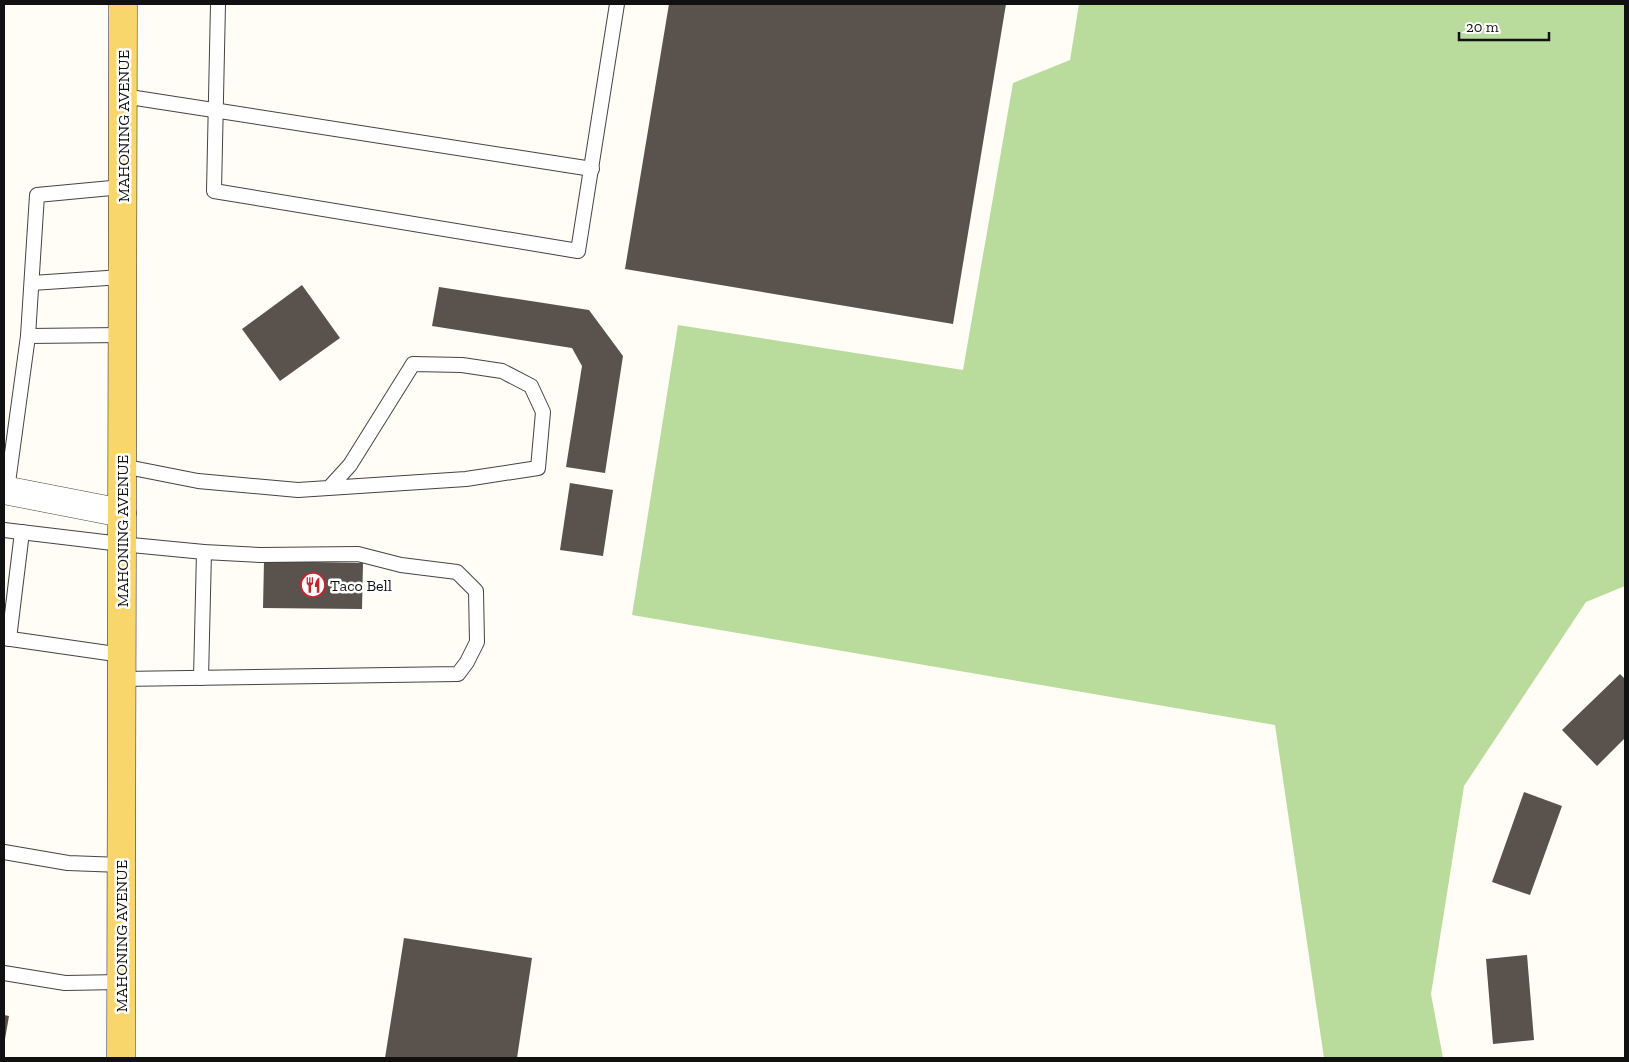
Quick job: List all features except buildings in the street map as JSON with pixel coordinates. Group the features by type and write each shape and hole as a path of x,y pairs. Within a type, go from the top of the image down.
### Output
{"main road":[{"name":"MAHONING AVENUE","path":"121,1058 123,4"}],"street":[{"path":"5,490 122,513"}],"lane":[{"path":"218,4 214,191 578,251 617,4"},
{"path":"123,96 592,169"},
{"path":"5,490 28,336 37,195 122,187"},
{"path":"32,283 122,277"},
{"path":"28,336 122,335"},
{"path":"122,466 198,481 298,490 329,488 466,478 538,468 543,412 531,386 502,371 462,366 412,364 350,465 329,488"},
{"path":"4,530 22,532 121,544 260,556 358,554 401,565 457,572 476,591 478,642 458,674 200,678 121,667 5,637 22,532"},
{"path":"200,678 204,552"},
{"path":"4,852 68,863 121,865"},
{"path":"4,973 65,983 121,982"}],"green space":[{"path":"1079,4 1625,4 1625,586 1586,602 1464,786 1431,994 1443,1058 1324,1058 1275,725 632,615 678,325 963,370 1013,83 1070,60"}],"place":[{"name":"Taco Bell","path":"313,585"}]}
